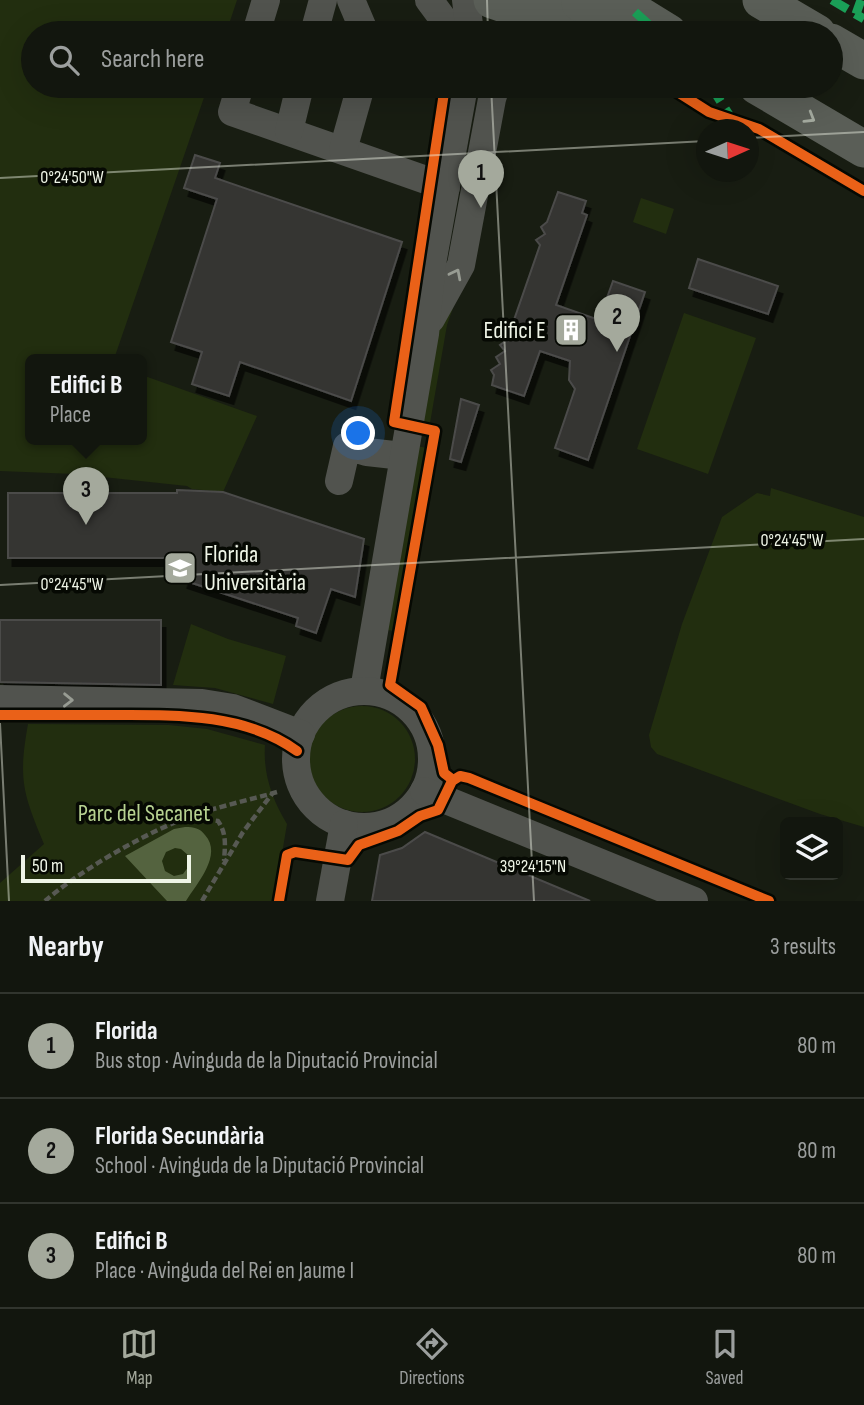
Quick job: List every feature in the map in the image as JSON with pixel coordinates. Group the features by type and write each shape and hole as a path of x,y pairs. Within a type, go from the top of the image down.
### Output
{"main road":[{"path":"492,0 520,10 635,12 650,21"},
{"path":"761,0 797,21"},
{"path":"843,49 864,61"},
{"path":"777,98 864,149"}],"street":[{"path":"260,21 266,0"},
{"path":"317,21 323,0"},
{"path":"351,0 360,21"},
{"path":"429,0 445,21"},
{"path":"466,0 469,21"},
{"path":"236,98 232,112 446,187"},
{"path":"289,131 297,98"},
{"path":"343,150 358,98"},
{"path":"364,690 425,334 432,264 462,98"},
{"path":"425,334 461,265 492,98"},
{"path":"339,481 347,446 367,452 404,456"},
{"path":"364,690 384,693 402,702 417,715 427,732 432,752 431,772 416,804 390,822 367,827 344,824 318,810 301,786 297,767 297,748 310,717 334,697 364,690"},
{"path":"0,699 202,703 233,708 301,734"},
{"path":"424,791 694,901"},
{"path":"330,901 344,824"}],"path":[{"path":"45,901 64,885 100,863 191,816 275,793 243,832 202,901"},
{"path":"191,816 218,821 225,838 224,863"}],"green space":[{"path":"0,0 237,0 230,21 21,21 21,98 204,98 116,354 25,354 25,445 147,445 147,377 257,416 223,492 75,474 0,471"},
{"path":"641,198 674,209 666,234 633,222"},
{"path":"453,308 447,325 430,423 421,422 439,319"},
{"path":"684,313 756,338 708,474 637,449"},
{"path":"417,446 427,448 396,631 386,630"},
{"path":"771,488 864,517 864,827 843,821 843,817 820,814 657,754 651,747 649,735 682,624 722,517 757,493 770,496"},
{"path":"191,624 228,639 286,656 273,704 215,688 173,685"},
{"path":"362,706 382,710 400,721 411,739 415,759 411,779 400,797 382,808 362,812 342,808 324,797 313,779 309,759 313,739 324,721 342,710"},
{"name":"Parc del Secanet","path":"28,724 169,725 207,729 265,745 265,766 270,786 287,824 274,901 0,901 0,883 44,844 24,786 23,759"}],"shaded area":[{"path":"196,828 210,843 210,860 186,901 167,901 125,856 174,829","holes":["175,848 188,855 189,866 183,874 174,876 165,871 162,861 166,852"]}],"building":[{"path":"195,155 220,163 215,178 402,242 351,401 240,362 229,396 192,384 202,352 171,342 217,199 184,188"},
{"name":"Edifici E","path":"558,192 586,201 582,213 587,215 556,305 599,320 613,281 645,292 588,460 555,448 575,389 569,380 570,361 540,351 524,396 492,385 494,375 491,370 500,364 496,357 505,351 500,345 507,340 540,245 536,240 545,234 541,227 547,222"},
{"path":"698,259 778,286 768,314 689,288"},
{"path":"461,399 479,405 461,462 450,459"},
{"path":"177,490 223,492 364,539 355,597 331,589 316,633 296,626 298,618 183,580 190,558 8,558 8,493 177,493"},
{"path":"0,620 161,620 161,685 0,682"},
{"path":"425,832 590,901 372,901 380,855 402,848"}],"marked path":[{"path":"832,0 864,19"},
{"path":"856,14 861,0"},
{"path":"635,12 645,21"},
{"path":"718,98 731,118"}],"cycle path":[{"path":"443,98 394,422 435,431 390,685 421,707 438,745 444,773 453,780"},
{"path":"687,98 709,112 759,129 864,191"},
{"path":"0,715 157,715 206,718 254,729 297,751"},
{"path":"279,901 287,855 295,852 348,860 359,845 398,831 420,816 438,810 452,781 460,776 769,901"}],"place":[{"name":"Florida","path":"481,208"},
{"name":"Edifici E","path":"571,330"},
{"name":"Florida Secundària","path":"617,352"},
{"name":"Edifici B","path":"86,525"},
{"name":"Florida Universitària","path":"180,568"}]}
